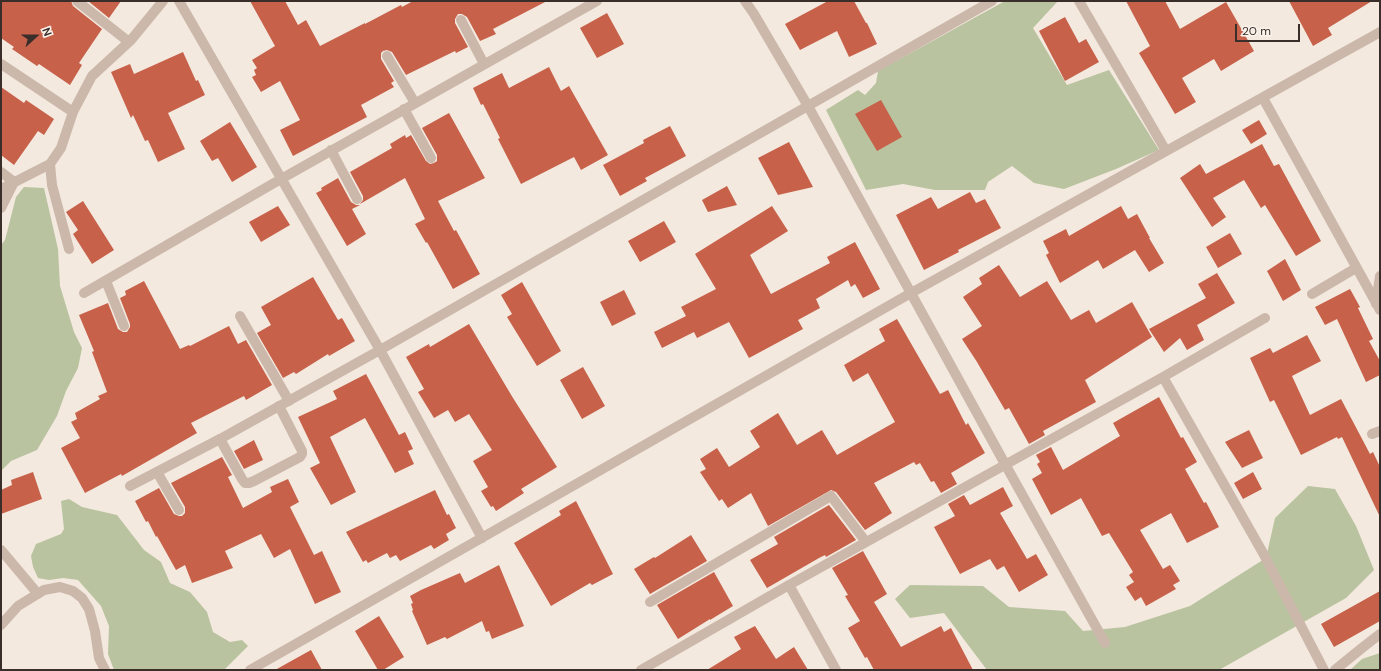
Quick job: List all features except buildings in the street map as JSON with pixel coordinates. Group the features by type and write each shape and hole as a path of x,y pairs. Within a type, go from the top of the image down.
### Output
{"street":[{"path":"77,1 129,42"},
{"path":"1,189 37,172 50,164 60,148 73,112 92,76 129,42 162,1"},
{"path":"179,1 380,350 482,538"},
{"path":"84,293 281,178 597,1"},
{"path":"745,1 808,106 1105,643"},
{"path":"130,486 220,439 380,350 992,1"},
{"path":"1079,1 1166,151"},
{"path":"461,20 484,64"},
{"path":"250,670 911,293 1380,32"},
{"path":"387,56 415,103"},
{"path":"1,64 73,112"},
{"path":"1263,98 1378,307"},
{"path":"404,109 431,158"},
{"path":"331,150 357,199"},
{"path":"50,164 52,185 69,249"},
{"path":"1,172 14,182"},
{"path":"1,208 14,182"},
{"path":"1312,294 1356,268"},
{"path":"1378,307 1380,276"},
{"path":"106,281 124,326"},
{"path":"240,316 289,401"},
{"path":"641,670 789,585 1265,318"},
{"path":"1162,377 1263,552 1324,670"},
{"path":"220,439 242,479 249,483 254,482 300,457 302,451 279,406"},
{"path":"157,472 179,510"},
{"path":"650,602 831,496 866,542"},
{"path":"1,550 38,594"},
{"path":"789,585 836,670"},
{"path":"1,625 18,606 44,590 60,587 73,591 82,598 89,609 95,631 99,658 105,670"},
{"path":"1335,670 1380,634"}],"green space":[{"path":"1005,1 1058,1 1033,28 1067,85 1109,70 1159,150 1116,169 1064,189 1034,183 1012,166 988,182 985,190 935,190 903,184 866,190 826,110 858,90 865,95 876,83 878,71"},
{"path":"24,187 44,188 58,249 60,286 74,332 82,348 78,368 66,391 57,416 37,450 11,461 1,471 1,245 5,240 16,197"},
{"path":"1308,486 1335,489 1356,526 1374,570 1346,598 1219,670 987,670 944,613 910,618 895,599 910,585 983,586 1009,607 1065,611 1083,631 1125,627 1190,606 1266,558 1275,518"},
{"path":"69,499 82,507 117,515 144,550 161,562 170,583 190,592 207,612 213,632 230,642 242,640 248,646 224,670 114,670 108,654 109,626 101,606 78,580 63,578 49,580 38,578 33,567 31,556 36,544 61,534 64,529 61,501"},
{"path":"1380,653 1380,670 1350,670 1362,659"}]}
